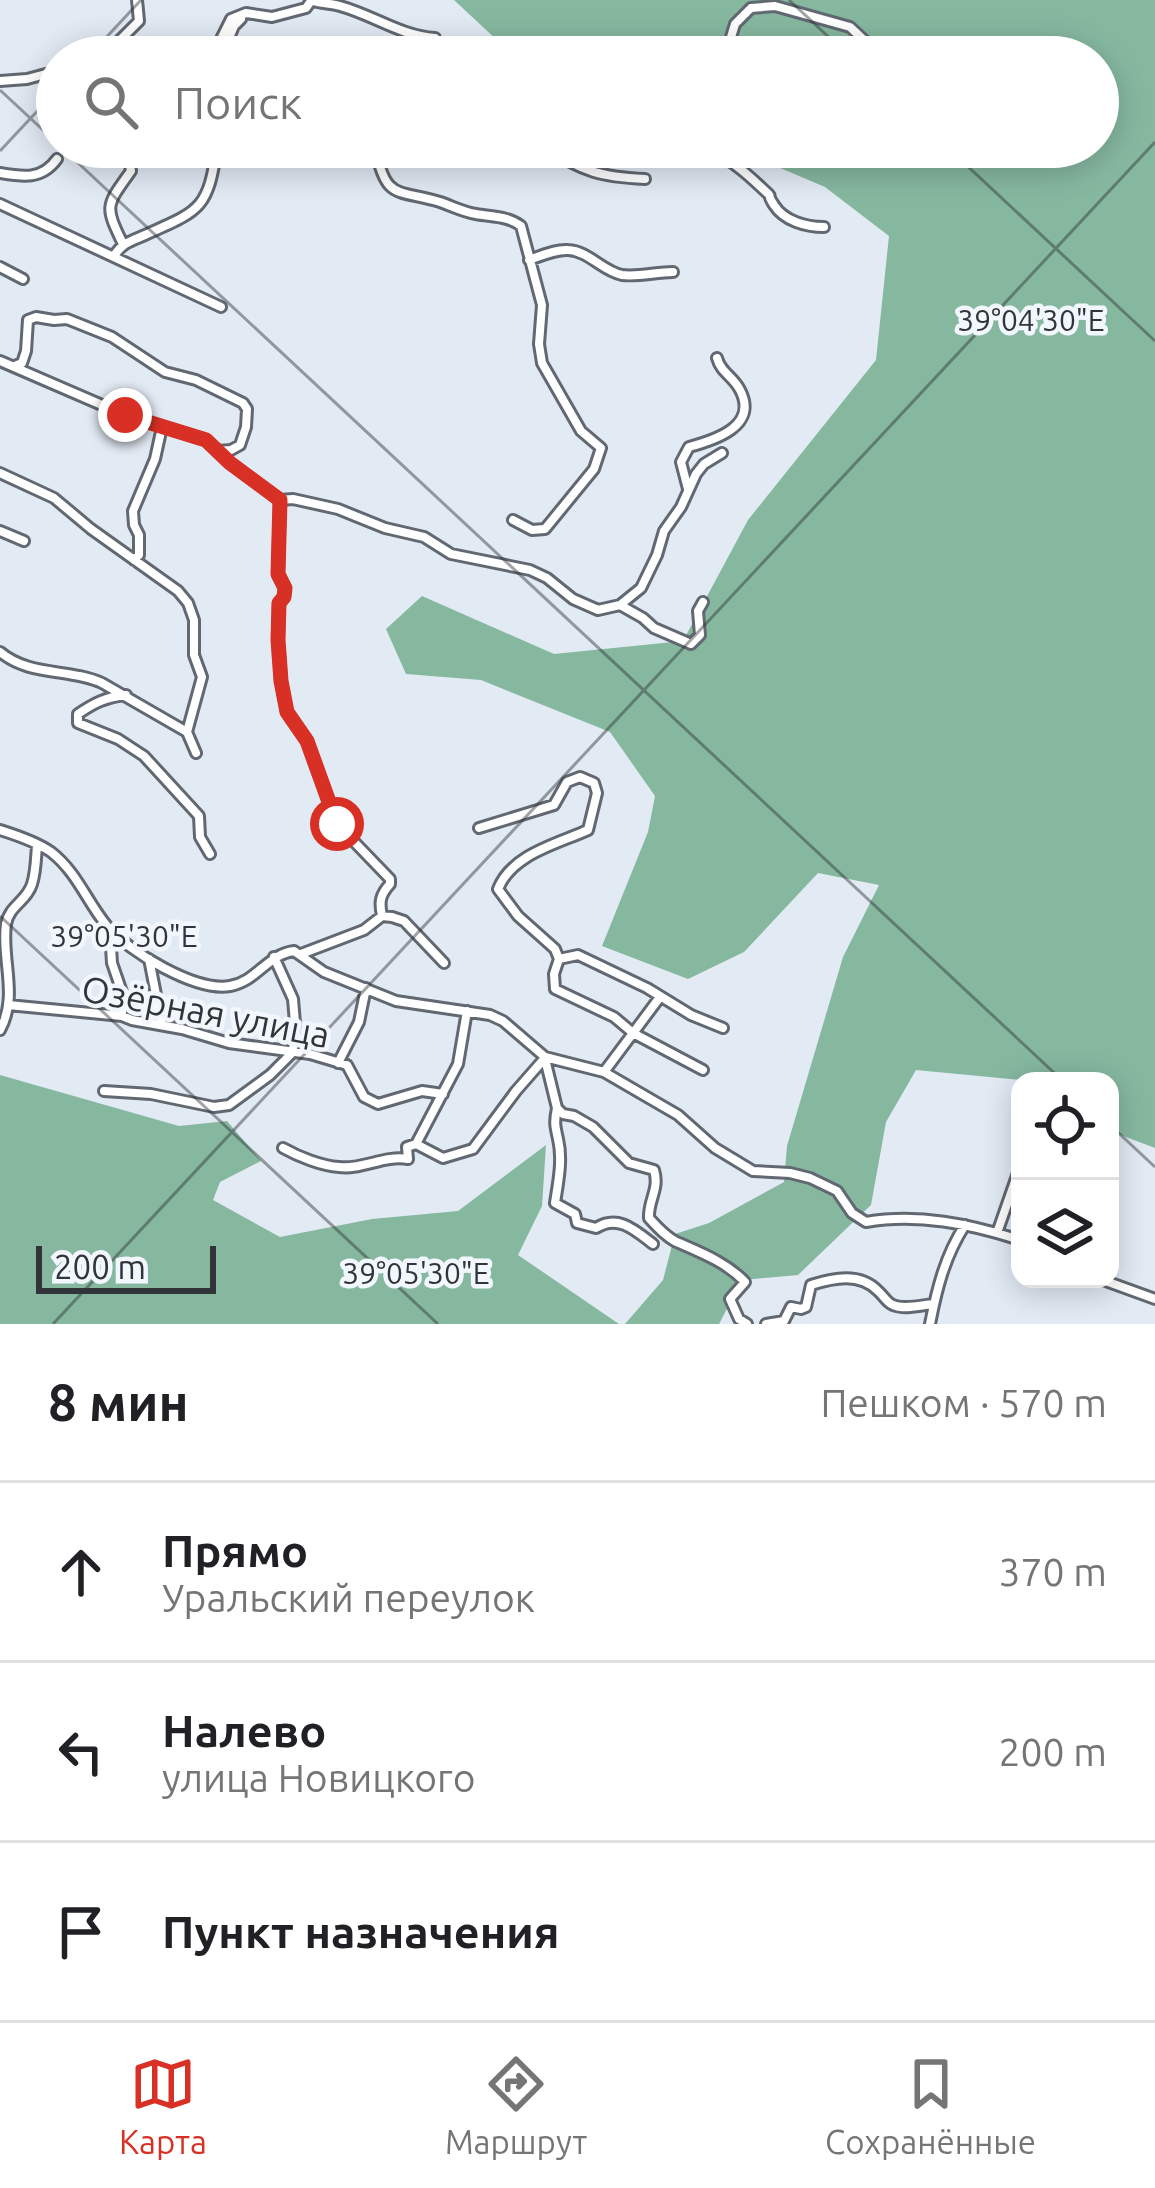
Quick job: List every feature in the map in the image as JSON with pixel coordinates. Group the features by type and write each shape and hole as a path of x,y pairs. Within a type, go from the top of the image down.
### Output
{"street":[{"path":"124,36 140,21 137,0"},
{"path":"221,36 231,19 246,13 272,17 306,8 311,0 424,36"},
{"path":"731,36 735,24 751,8 775,6 850,27 860,36"},
{"path":"231,36 246,13"},
{"path":"0,81 36,77"},
{"path":"0,172 35,176 49,168"},
{"path":"123,244 110,205 130,168"},
{"path":"114,256 123,244 199,207 207,196 213,168"},
{"path":"380,168 394,190 405,196 429,199 469,214 512,219 521,226 542,304 542,363 581,431 601,448 594,469 545,530 532,530 513,520"},
{"path":"583,168 607,177 645,178"},
{"path":"740,168 789,218 824,227"},
{"path":"0,204 221,308"},
{"path":"529,260 565,249 581,252 619,274 673,272"},
{"path":"0,267 22,279"},
{"path":"13,367 22,363 28,320 36,317 67,319 112,337 144,361 243,403 246,427 240,445 218,451"},
{"path":"688,490 681,462 689,447 712,441 742,420 745,406 740,389 720,370 717,358"},
{"path":"0,361 125,415 206,440 280,500 338,509 424,537 451,554 530,570 598,610 620,605 640,588 688,490 704,464 722,453"},
{"path":"134,560 140,540 133,511 162,427"},
{"path":"0,473 54,497 188,603 194,620 194,655 202,676 188,732 196,753"},
{"path":"280,500 278,574 285,588 279,603 278,640 287,712 307,741 337,824 390,879 379,904 382,916"},
{"path":"0,531 24,541"},
{"path":"620,605 654,628 692,644 700,635 698,611 703,602"},
{"path":"0,652 10,661 41,671 88,676 188,732"},
{"path":"126,695 92,704 78,714 78,723 144,756 199,816 200,837 210,854"},
{"path":"479,828 554,805 567,782 580,777 594,782 597,793 588,830 519,860 498,889 518,916 555,949 560,959 555,989 614,1017 633,1033 703,1070"},
{"path":"0,830 49,851 75,875 110,930 168,970 228,987 245,981 280,952 294,951 325,972 410,1004 503,1021 545,1058 604,1072 678,1115 730,1159 753,1171 790,1173 837,1191 852,1213 866,1222 896,1217 966,1224 1011,1237"},
{"path":"0,1030 8,1005 4,934 8,914 32,885 37,845"},
{"path":"302,954 364,930 382,916"},
{"path":"382,916 404,921 444,963"},
{"path":"110,930 122,1016"},
{"path":"560,959 578,956 723,1028"},
{"path":"104,1091 151,1094 214,1107 229,1105 270,1075 292,1053 296,1035 293,999 274,957"},
{"path":"149,959 162,1026"},
{"path":"338,1063 358,1022 366,988"},
{"path":"604,1072 660,997"},
{"name":"Озёрная улица","path":"8,1005 122,1016 229,1043 310,1054 346,1065 364,1096 378,1103 422,1091 443,1094"},
{"path":"416,1144 458,1064 467,1011"},
{"path":"545,1058 557,1108 554,1127 560,1175 555,1203 574,1214 578,1223 596,1228 606,1221 621,1222 653,1244"},
{"path":"284,1148 335,1168 408,1159 406,1147 416,1144 443,1158 473,1149 545,1058"},
{"path":"557,1108 593,1126 629,1162 654,1170 656,1196 649,1219 676,1243 732,1268 745,1282 730,1299 739,1319 747,1324"},
{"path":"998,1233 1016,1180"},
{"path":"930,1324 949,1251 966,1224"},
{"path":"766,1324 784,1321 791,1307 806,1306 811,1285 833,1278 874,1286 897,1307 934,1304"},
{"path":"1119,1286 1155,1300"}],"green space":[{"path":"454,0 1155,0 1155,1148 1119,1134 1119,1072 1011,1072 1011,1079 916,1070 886,1122 871,1205 798,1275 742,1280 719,1324 625,1324 663,1280 675,1234 709,1223 784,1182 787,1146 843,957 879,885 818,873 744,952 688,979 602,946 648,832 655,796 610,732 481,680 406,674 386,629 422,596 554,654 683,641 748,520 876,360 889,236 825,187 780,168 1119,168 1119,36 493,36"},
{"path":"0,1075 179,1126 227,1121 261,1161 220,1182 213,1200 280,1237 372,1219 458,1211 546,1145 542,1206 518,1255 619,1324 0,1324"}],"route":[{"path":"125,415 206,440 280,500 278,574 285,588 279,603 281,681 287,712 307,741 337,824"}]}
